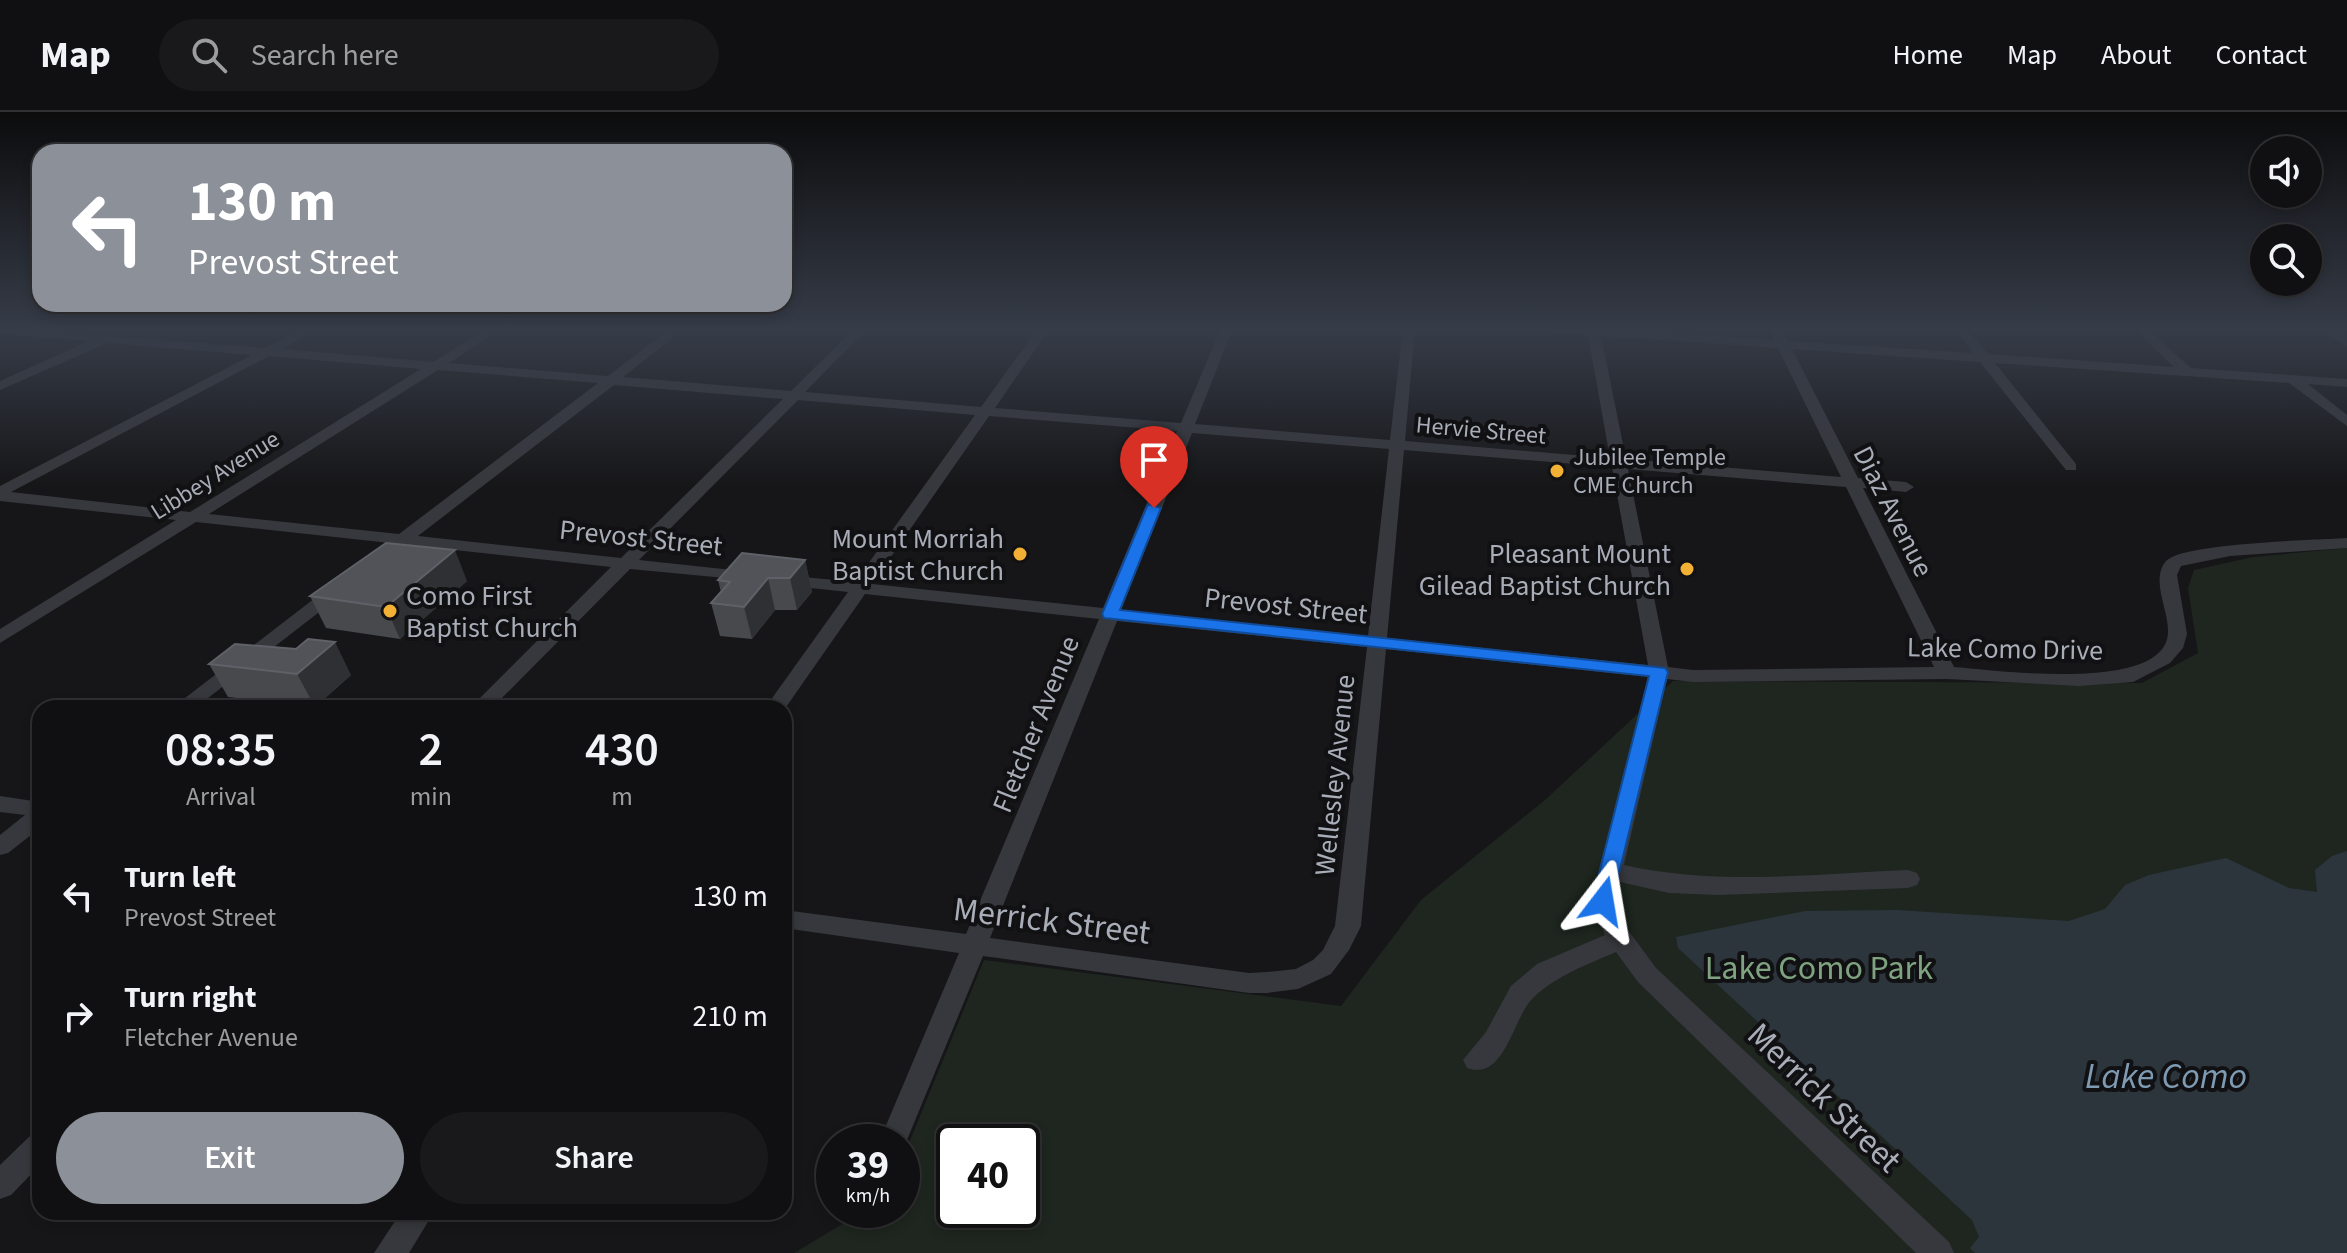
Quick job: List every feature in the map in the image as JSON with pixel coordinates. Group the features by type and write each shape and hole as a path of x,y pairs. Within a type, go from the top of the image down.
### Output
{"street":[{"path":"0,494 213,381"},
{"name":"Libbey Avenue","path":"0,637 411,381"},
{"path":"385,553 609,381"},
{"name":"Hervie Street","path":"626,381 1906,487"},
{"path":"488,700 808,381"},
{"path":"781,700 1006,381"},
{"name":"Fletcher Avenue","path":"901,1124 1205,381"},
{"name":"Wellesley Avenue","path":"1310,975 1339,951 1348,926 1403,381"},
{"path":"1603,381 1659,672"},
{"name":"Diaz Avenue","path":"1801,381 1947,673"},
{"path":"2003,381 2071,467"},
{"path":"2295,381 2347,422"},
{"path":"2323,381 2347,383"},
{"name":"Prevost Street","path":"0,494 625,564 1659,672"},
{"name":"Lake Como Drive","path":"1659,672 1693,676 1947,673 2079,680 2133,676 2163,659 2173,648 2178,634 2168,575 2174,563 2216,553 2347,543"},
{"path":"192,700 348,581"},
{"name":"Merrick Street","path":"1659,672 1603,901 1621,939 1647,975 1938,1253"},
{"path":"0,804 32,809"},
{"path":"0,847 32,822"},
{"path":"1610,871 1669,884 1718,886 1908,879"},
{"name":"Merrick Street","path":"792,920 1249,983 1289,983 1310,975"},
{"path":"1477,1060 1496,1040 1520,993 1528,985 1546,971 1621,939"},
{"path":"0,1185 32,1153"},
{"path":"390,1253 413,1220"}],"green space":[{"name":"Lake Como Park","path":"2347,548 2347,1253 794,1253 836,1228 920,1228 920,1124 917,1124 984,960 1341,1006 1421,900 1545,800 1673,681 2142,683 2198,653 2188,588 2194,570 2253,557"}],"water":[{"name":"Lake Como","path":"2347,851 2347,1253 1975,1253 1970,1248 1979,1237 1972,1220 1678,948 1676,937 1805,911 1897,910 2069,921 2105,909 2125,885 2149,875 2226,858 2289,888 2317,892 2315,870 2332,856"}],"building":[{"path":"386,543 455,550 386,607 310,596"},
{"path":"742,553 805,560 790,578 768,578 744,607 711,603 730,582 718,580"},
{"path":"308,639 335,642 297,674 209,664 235,644 296,649"}],"place":[{"name":"Jubilee Temple CME Church","path":"1557,471"},
{"name":"Mount Morriah Baptist Church","path":"1020,554"},
{"name":"Pleasant Mount Gilead Baptist Church","path":"1687,569"},
{"name":"Como First Baptist Church","path":"390,611"}],"route":[{"path":"1154,508 1110,614 1659,672 1603,901"}]}
